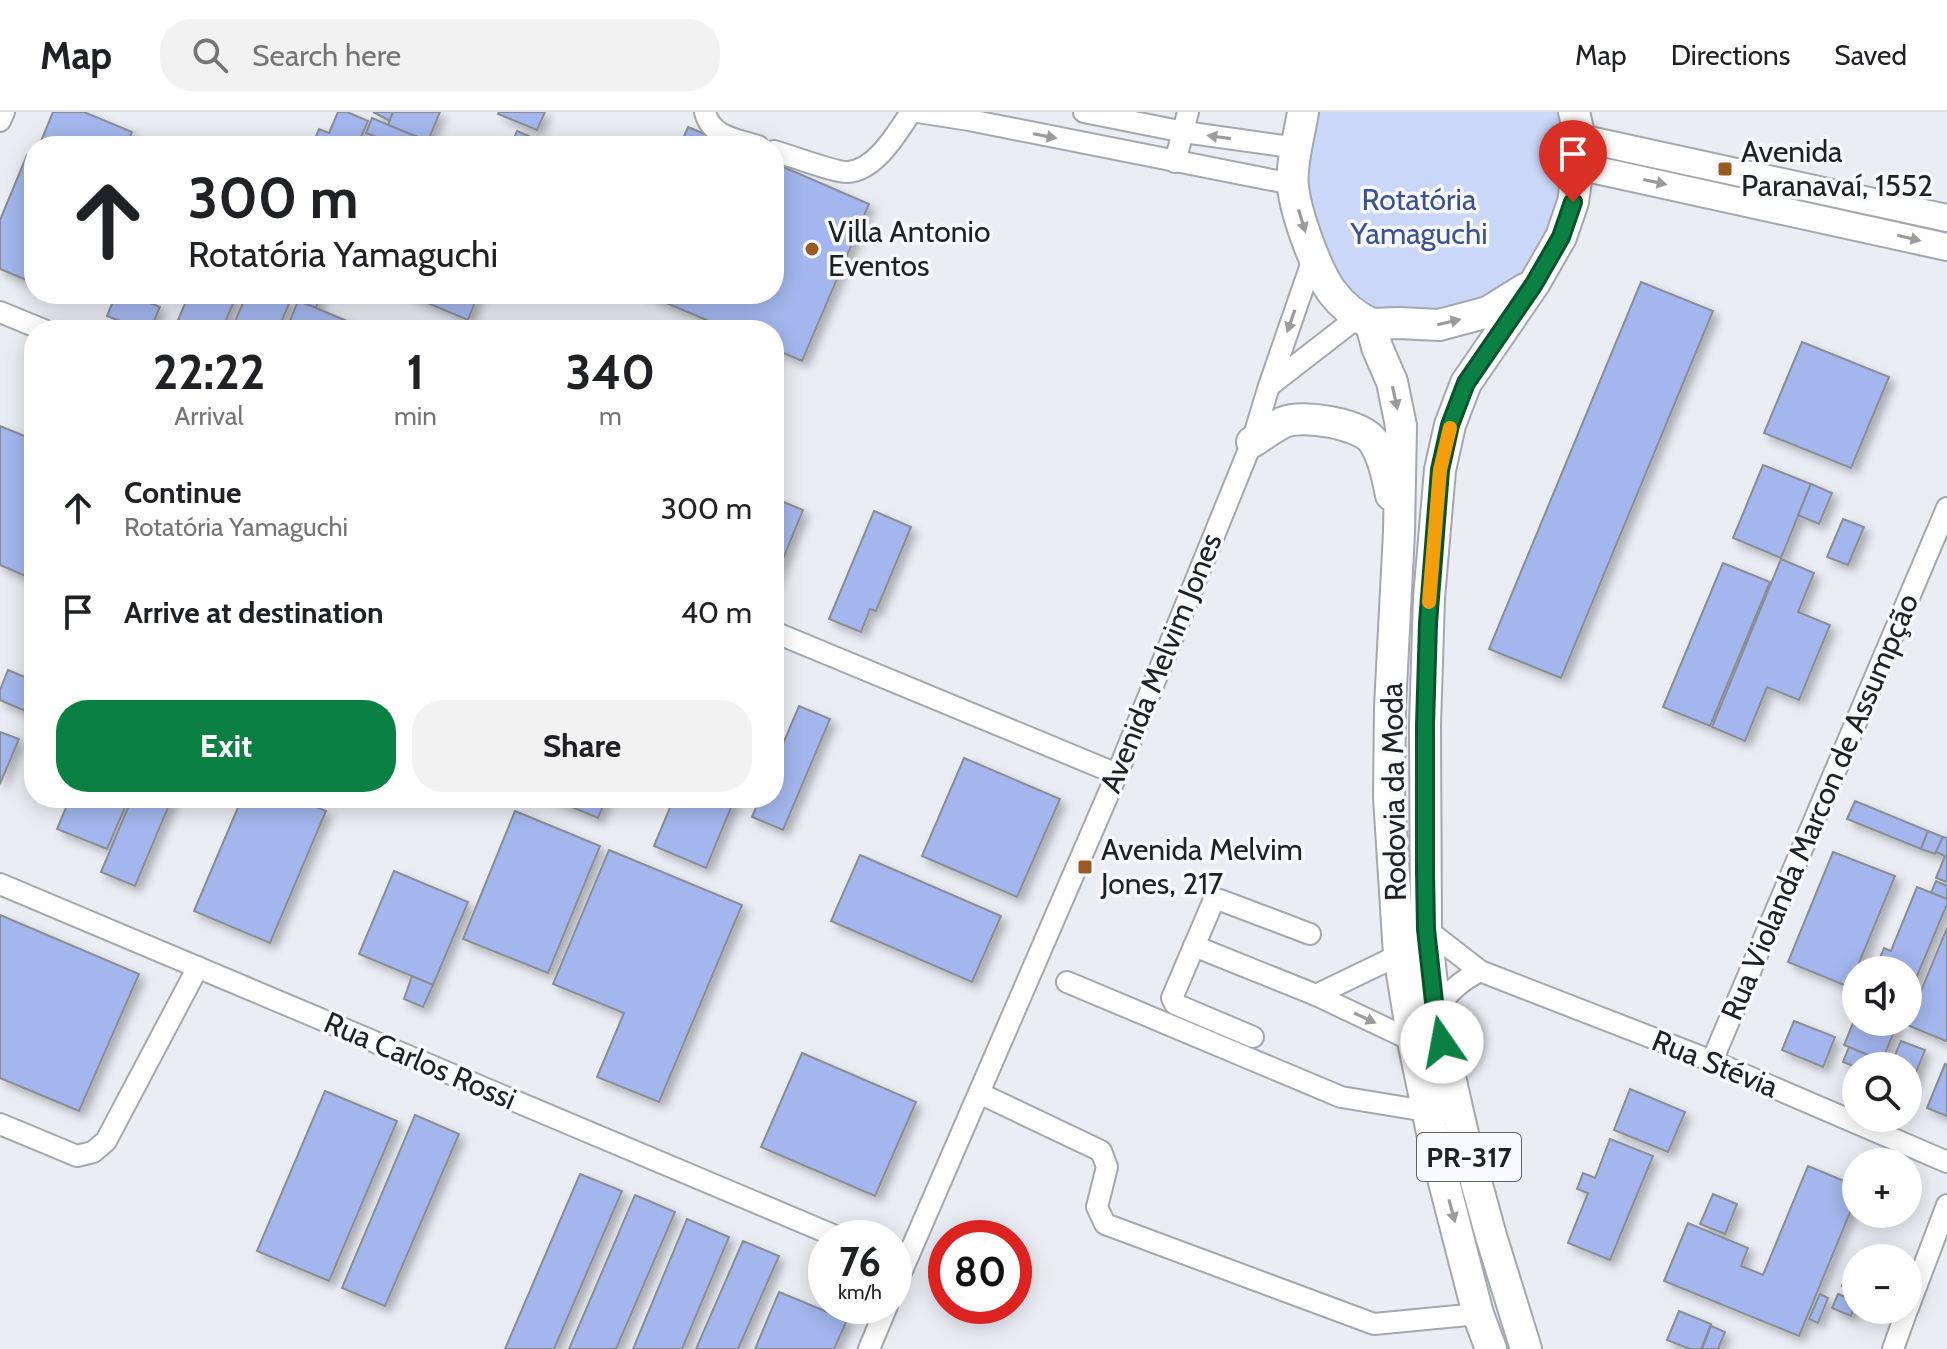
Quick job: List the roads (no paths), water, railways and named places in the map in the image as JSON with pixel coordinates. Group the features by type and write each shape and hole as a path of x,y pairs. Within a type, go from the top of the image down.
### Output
{"highway":[{"path":"1303,112 1292,184 1301,222 1332,292 1365,321 1439,325 1488,312 1534,284 1561,237 1573,202 1577,139"},
{"name":"Rodovia da Moda","path":"1526,1349 1471,1163 1435,1011 1426,929 1425,725 1429,598 1440,470 1450,425 1466,383 1534,284"},
{"name":"Rodovia da Moda","path":"1365,321 1392,382 1401,426 1389,797 1399,955 1426,1111 1478,1314 1491,1349"},
{"path":"1252,442 1287,421 1313,419 1345,424 1372,439 1387,474 1399,532"}],"main road":[{"path":"1577,139 1947,218"},
{"path":"1577,139 1947,247"}],"street":[{"path":"0,121 4,112"},
{"path":"705,112 708,123 723,136"},
{"path":"784,154 846,172 859,169 891,142 911,112"},
{"path":"918,112 969,116 1175,162 1292,184"},
{"path":"1084,112 1186,122 1297,148"},
{"path":"1175,162 1186,122"},
{"name":"Avenida Melvim Jones","path":"912,1235 979,1093 1117,774 1252,442 1314,256"},
{"path":"0,312 24,322"},
{"path":"1269,386 1365,321"},
{"name":"Rua Violanda Marcon de Assumpção","path":"1712,1061 1947,508"},
{"path":"784,636 1117,774"},
{"name":"Rua Carlos Rossi","path":"0,884 808,1224"},
{"path":"1253,1037 1175,1004 1172,998 1213,902 1220,900 1310,934"},
{"name":"Rua Stévia","path":"1426,929 1480,971 1712,1061 1947,1162"},
{"path":"1194,946 1316,995 1413,1041"},
{"path":"1316,995 1399,955"},
{"path":"0,1124 77,1156 93,1152 106,1141 198,967"},
{"path":"1435,1011 1449,992 1480,971"},
{"path":"1067,982 1341,1097 1426,1111"},
{"path":"979,1093 1101,1151 1107,1167 1097,1207 1105,1224 1374,1324 1478,1314"},
{"path":"1922,1272 1947,1205"},
{"path":"869,1349 879,1324"},
{"path":"1893,1349 1902,1324"}],"place":[{"name":"Avenida Paranavaí, 1552","path":"1725,169"},
{"name":"Villa Antonio Eventos","path":"812,249"},
{"name":"Avenida Melvim Jones, 217","path":"1085,867"}],"park label":[{"name":"Rotatória Yamaguchi","path":"1419,217"}]}
